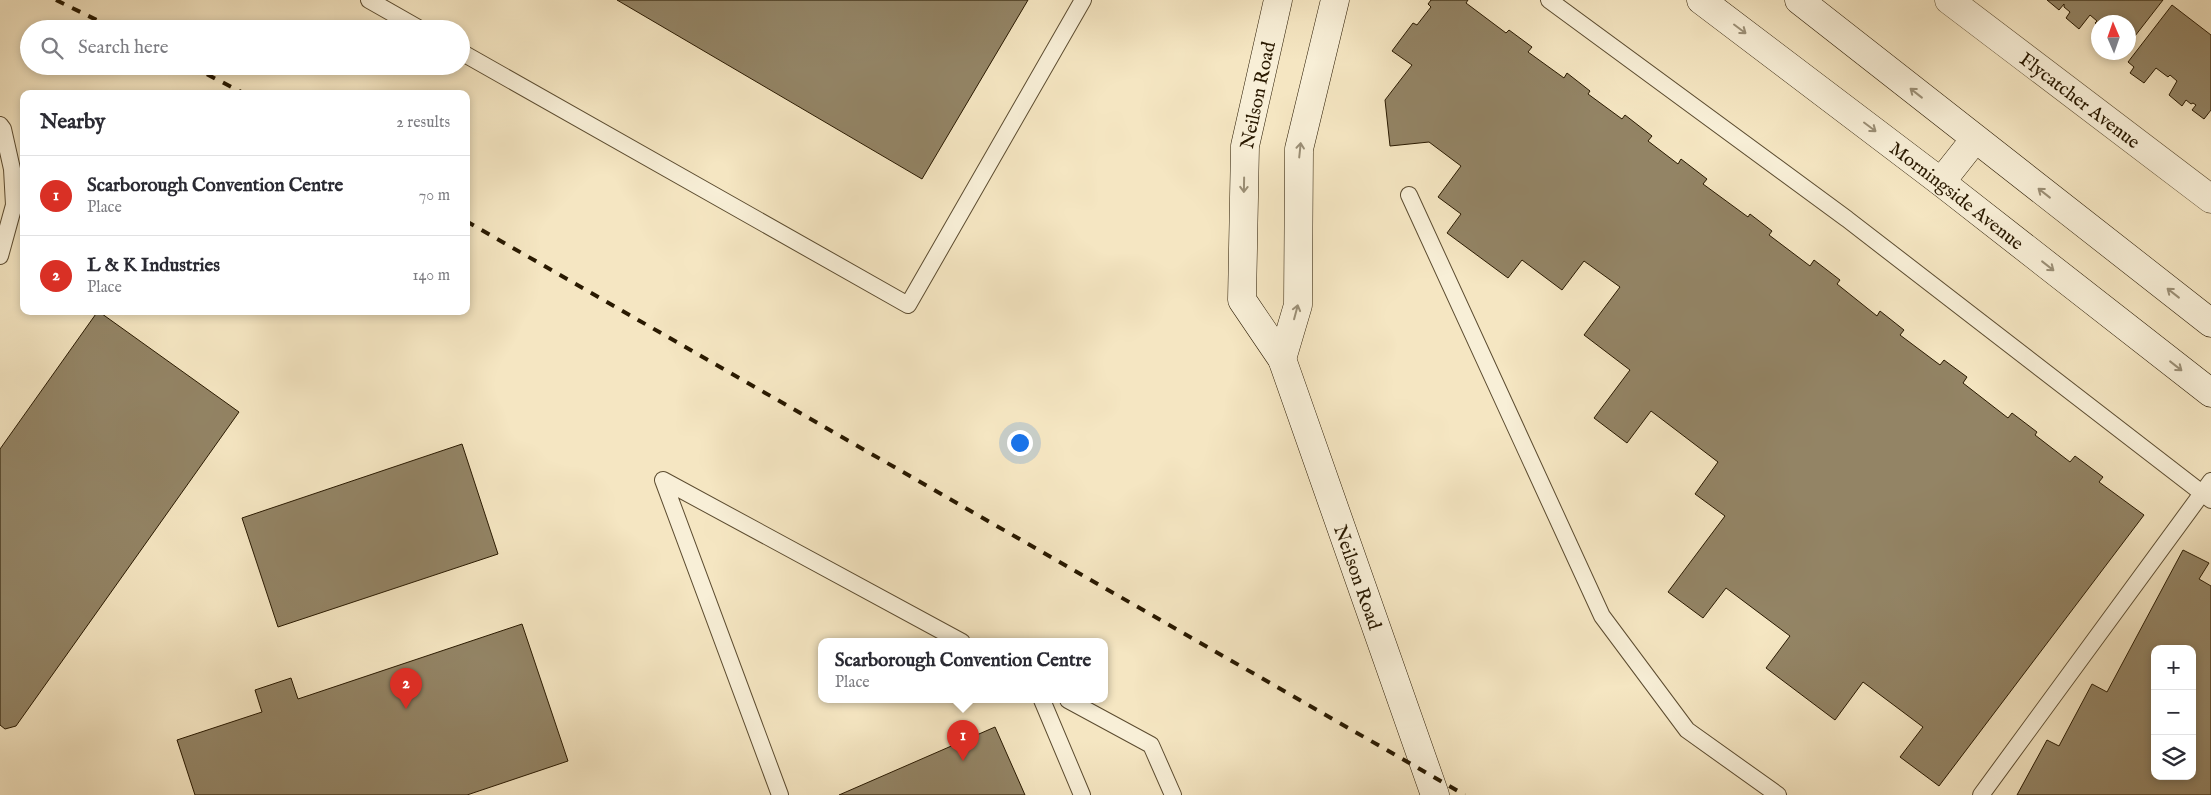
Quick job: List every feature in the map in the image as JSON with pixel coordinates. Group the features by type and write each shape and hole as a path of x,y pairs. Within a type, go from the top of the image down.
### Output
{"street":[{"name":"Neilson Road","path":"1278,0 1244,146 1242,300 1282,359 1434,795"},
{"path":"1282,359 1298,305 1299,149 1334,0"},
{"name":"Morningside Avenue","path":"1701,0 1941,182 2211,393"},
{"path":"1799,0 1975,140 2211,323"},
{"name":"Flycatcher Avenue","path":"1949,0 2211,200"},
{"path":"1941,182 1975,140"}],"lane":[{"path":"369,0 404,20"},
{"path":"470,57 908,305 1083,0"},
{"path":"1549,0 1847,219 2208,491 1981,795"},
{"path":"0,125 3,129 12,168 14,205 0,256"},
{"path":"1410,195 1602,616 1687,730 1778,795"},
{"path":"780,795 662,480 955,638"},
{"path":"1043,703 1082,795"},
{"path":"1074,703 1151,745 1173,795"}],"building":[{"path":"617,0 1028,0 922,179"},
{"path":"1431,0 1468,0 1466,3 1506,33 1509,30 1532,47 1528,52 1564,78 1567,73 1590,91 1588,94 1622,119 1625,115 1652,136 1648,141 1678,164 1681,159 1707,179 1703,184 1748,217 1750,214 1772,231 1769,235 1810,266 1814,260 1840,280 1837,284 1877,316 1880,311 1904,330 1900,335 1940,365 1944,360 1967,377 1963,383 2008,418 2012,413 2037,432 2035,435 2070,462 2075,456 2103,477 2099,482 2144,515 1939,786 1900,757 1923,727 1863,682 1835,720 1766,668 1790,636 1726,588 1703,618 1668,592 1725,516 1695,494 1718,462 1651,411 1627,443 1594,418 1630,370 1584,335 1620,287 1584,261 1562,290 1522,260 1508,278 1447,233 1461,214 1438,197 1461,166 1429,142 1390,146 1385,100 1412,65 1392,51 1413,23 1417,25 1431,7 1428,4"},
{"path":"2047,0 2163,0 2136,35 2136,15 2090,15 2079,29 2066,18 2070,12 2064,7 2064,4 2059,10"},
{"path":"2172,5 2211,35 2211,110 2204,119 2192,110 2196,105 2186,100 2182,106 2169,95 2177,81 2170,75 2168,77 2156,68 2144,83 2130,73 2134,67 2128,62 2130,60 2136,60 2136,52"},
{"path":"95,315 104,315 239,412 16,726 5,729 0,725 0,449"},
{"path":"462,444 498,554 278,627 242,518"},
{"path":"2183,550 2209,563 2199,579 2211,586 2211,795 2017,795 2047,740 2059,746 2092,684 2107,692"},
{"path":"522,624 568,761 467,795 195,795 177,740 262,712 255,690 291,678 298,699"},
{"path":"995,727 1025,795 839,795"}],"railway":[{"path":"56,0 97,20"},
{"path":"208,75 237,90"},
{"path":"470,223 1465,795"}],"place":[{"name":"L & K Industries","path":"406,709"},
{"name":"Scarborough Convention Centre","path":"963,761"}]}
